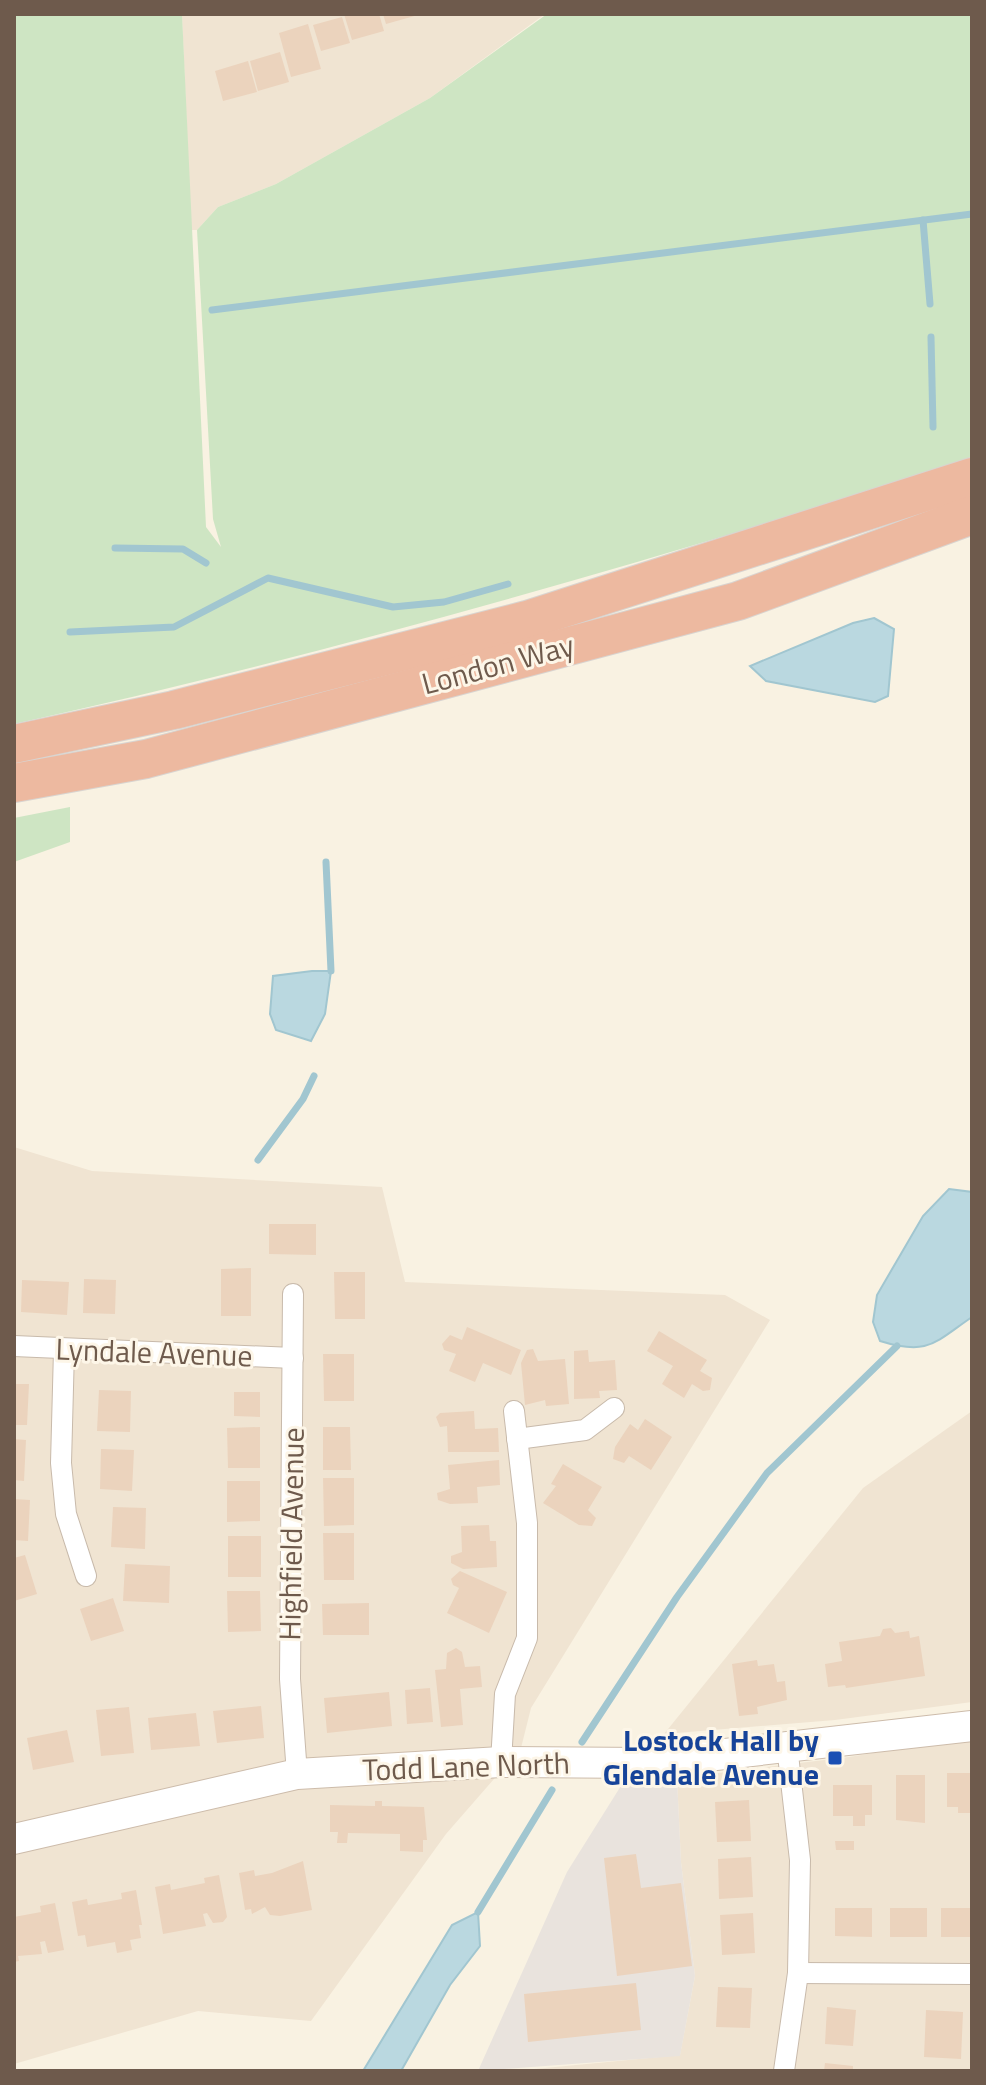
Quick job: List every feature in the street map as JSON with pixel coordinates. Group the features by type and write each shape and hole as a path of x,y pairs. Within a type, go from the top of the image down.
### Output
{"highway":[{"name":"London Way","path":"14,744 174,710 527,620 972,477"},
{"name":"London Way","path":"14,783 146,759 738,601 972,515"}],"street":[{"name":"Highfield Avenue","path":"293,1294 290,1679 297,1774"},
{"name":"Lyndale Avenue","path":"14,1346 293,1358"},
{"path":"64,1350 61,1463 66,1514 86,1576"},
{"path":"517,1439 585,1430 614,1408"},
{"path":"501,1762 505,1694 527,1638 527,1523 514,1411"},
{"name":"Todd Lane North","path":"14,1839 297,1774 501,1762 645,1763 972,1726"},
{"path":"784,2071 798,1973 800,1860 787,1746"},
{"path":"798,1973 972,1974"}],"shaded area":[{"path":"182,14 545,14 430,98 276,184 218,207 197,230 191,230"},
{"path":"14,1147 92,1171 382,1187 405,1282 725,1295 770,1320 531,1708 521,1748 446,1834 311,2021 198,2011 14,2064"},
{"path":"972,1411 972,1702 835,1720 664,1734 863,1488"},
{"path":"972,1737 972,2071 514,2071 680,2055 695,1976 681,1862 677,1778 849,1757"},
{"path":"677,1778 681,1862 695,1976 680,2056 478,2071 567,1872 624,1781"}],"green space":[{"path":"14,14 182,14 206,527 221,547 213,519 197,230 218,207 276,184 430,98 547,14 972,14 972,459 735,533 496,602 256,666 14,724"},
{"path":"70,807 70,842 14,862 14,818"}],"water":[{"path":"874,618 894,629 888,696 875,702 766,681 750,666 853,623"},
{"path":"331,971 325,1014 311,1041 276,1030 270,1014 273,976"},
{"path":"949,1189 972,1192 972,1317 939,1340 920,1347 880,1341 873,1322 877,1295 923,1216"},
{"path":"478,1912 480,1946 450,1985 401,2071 363,2071 452,1925"}],"building":[{"path":"344,14 379,14 384,31 352,40"},
{"path":"383,14 418,14 418,15 386,24"},
{"path":"342,17 350,43 321,51 313,25"},
{"path":"308,24 321,69 291,77 279,33"},
{"path":"280,52 289,82 258,91 250,61"},
{"path":"248,61 257,92 223,101 215,71"},
{"path":"269,1224 316,1224 316,1255 269,1254"},
{"path":"251,1268 251,1316 221,1316 221,1269"},
{"path":"334,1272 365,1272 365,1319 335,1319"},
{"path":"84,1279 116,1280 115,1314 83,1313"},
{"path":"22,1280 69,1282 67,1315 21,1312"},
{"path":"467,1327 521,1350 511,1375 483,1363 475,1382 449,1371 456,1354 444,1350 442,1344 450,1335 462,1340"},
{"path":"659,1331 707,1360 700,1371 712,1378 710,1390 703,1391 692,1384 684,1398 662,1384 673,1366 647,1351"},
{"path":"533,1349 538,1361 565,1359 569,1404 546,1406 545,1400 525,1405 521,1363 527,1350"},
{"path":"588,1350 589,1362 615,1360 617,1390 599,1391 600,1398 574,1399 574,1351"},
{"path":"323,1354 354,1354 354,1401 324,1401"},
{"path":"14,1384 29,1384 27,1425 14,1425"},
{"path":"99,1390 131,1391 130,1432 97,1431"},
{"path":"234,1392 260,1392 260,1417 234,1416"},
{"path":"474,1411 475,1429 498,1428 499,1452 448,1452 447,1426 440,1427 436,1417 440,1413"},
{"path":"645,1419 672,1437 651,1470 629,1456 624,1463 613,1459 615,1447 630,1424 638,1430"},
{"path":"260,1427 260,1468 228,1468 227,1428"},
{"path":"323,1427 350,1427 351,1470 323,1470"},
{"path":"14,1439 26,1440 24,1481 14,1480"},
{"path":"101,1449 134,1450 132,1491 100,1489"},
{"path":"499,1460 500,1485 477,1487 478,1503 450,1504 438,1500 437,1493 450,1489 448,1465"},
{"path":"563,1464 602,1487 588,1510 596,1518 592,1526 579,1525 543,1503 556,1486 551,1484"},
{"path":"323,1478 354,1478 354,1525 324,1526"},
{"path":"227,1481 260,1481 260,1521 227,1522"},
{"path":"14,1499 30,1500 28,1541 14,1540"},
{"path":"113,1507 146,1508 145,1549 111,1547"},
{"path":"489,1525 490,1541 496,1541 497,1567 463,1569 451,1563 451,1556 462,1552 461,1526"},
{"path":"323,1533 354,1533 354,1580 324,1580"},
{"path":"228,1536 261,1536 261,1577 228,1577"},
{"path":"25,1555 37,1594 14,1601 14,1558"},
{"path":"125,1564 170,1566 169,1603 123,1601"},
{"path":"460,1571 507,1592 489,1633 447,1613 459,1588 453,1585 451,1579"},
{"path":"227,1591 260,1591 261,1631 228,1632"},
{"path":"113,1598 124,1631 91,1641 80,1609"},
{"path":"369,1603 369,1635 323,1635 322,1604"},
{"path":"891,1628 895,1633 909,1631 910,1638 919,1636 925,1676 846,1688 845,1685 828,1687 825,1664 842,1661 839,1642 880,1636 883,1629"},
{"path":"456,1648 462,1652 465,1667 480,1666 482,1687 460,1689 463,1725 441,1727 435,1670 446,1669 447,1653"},
{"path":"757,1660 758,1666 774,1664 777,1682 785,1681 787,1700 757,1707 758,1714 739,1716 732,1664"},
{"path":"430,1688 433,1722 407,1724 405,1690"},
{"path":"389,1692 392,1726 327,1733 324,1698"},
{"path":"261,1706 264,1738 217,1743 213,1711"},
{"path":"129,1707 134,1753 101,1756 96,1710"},
{"path":"196,1713 200,1746 151,1750 148,1718"},
{"path":"67,1730 74,1762 33,1770 27,1738"},
{"path":"947,1773 972,1773 972,1813 958,1813 958,1807 947,1807"},
{"path":"896,1775 925,1775 925,1823 896,1820"},
{"path":"833,1785 872,1785 872,1815 865,1815 865,1826 853,1826 853,1816 833,1816"},
{"path":"749,1800 751,1841 717,1842 715,1802"},
{"path":"375,1801 382,1801 382,1806 424,1807 427,1840 423,1840 423,1852 400,1851 400,1834 348,1833 347,1843 337,1843 338,1832 330,1832 330,1805 375,1806"},
{"path":"835,1841 854,1841 854,1850 836,1850"},
{"path":"636,1854 641,1888 681,1883 692,1966 617,1976 604,1858"},
{"path":"751,1857 753,1897 719,1899 718,1859"},
{"path":"303,1861 312,1910 280,1916 270,1915 265,1907 252,1914 251,1909 245,1910 239,1873 254,1870 255,1876 272,1873"},
{"path":"219,1875 227,1917 223,1922 213,1923 207,1913 203,1914 206,1926 163,1934 155,1887 170,1884 171,1890 205,1883 204,1878"},
{"path":"136,1890 142,1925 139,1925 141,1938 130,1940 132,1950 117,1953 115,1942 87,1947 85,1935 78,1936 72,1902 87,1899 88,1905 122,1899 121,1893"},
{"path":"55,1903 64,1950 48,1953 45,1941 40,1942 42,1954 18,1956 19,1961 14,1962 14,1917 41,1912 40,1906"},
{"path":"835,1908 872,1908 872,1937 835,1936"},
{"path":"890,1908 927,1908 927,1937 890,1937"},
{"path":"941,1908 972,1908 972,1937 941,1937"},
{"path":"753,1913 755,1953 722,1955 720,1915"},
{"path":"636,1983 641,2030 528,2042 524,1994"},
{"path":"718,1987 752,1988 750,2028 716,2027"},
{"path":"827,2007 856,2010 853,2046 825,2044"},
{"path":"926,2010 963,2012 961,2059 924,2057"},
{"path":"825,2063 853,2066 853,2071 824,2071"}],"waterway":[{"path":"212,310 972,214"},
{"path":"923,220 930,304"},
{"path":"931,337 933,427"},
{"path":"115,548 183,549 206,563"},
{"path":"70,632 174,627 268,578 393,607 444,602 508,584"},
{"path":"326,862 331,971"},
{"path":"258,1160 303,1099 314,1076"},
{"path":"582,1742 677,1597 767,1473 897,1346"},
{"path":"478,1912 552,1790"}],"place":[{"name":"Lostock Hall by Glendale Avenue","path":"835,1758"}]}
